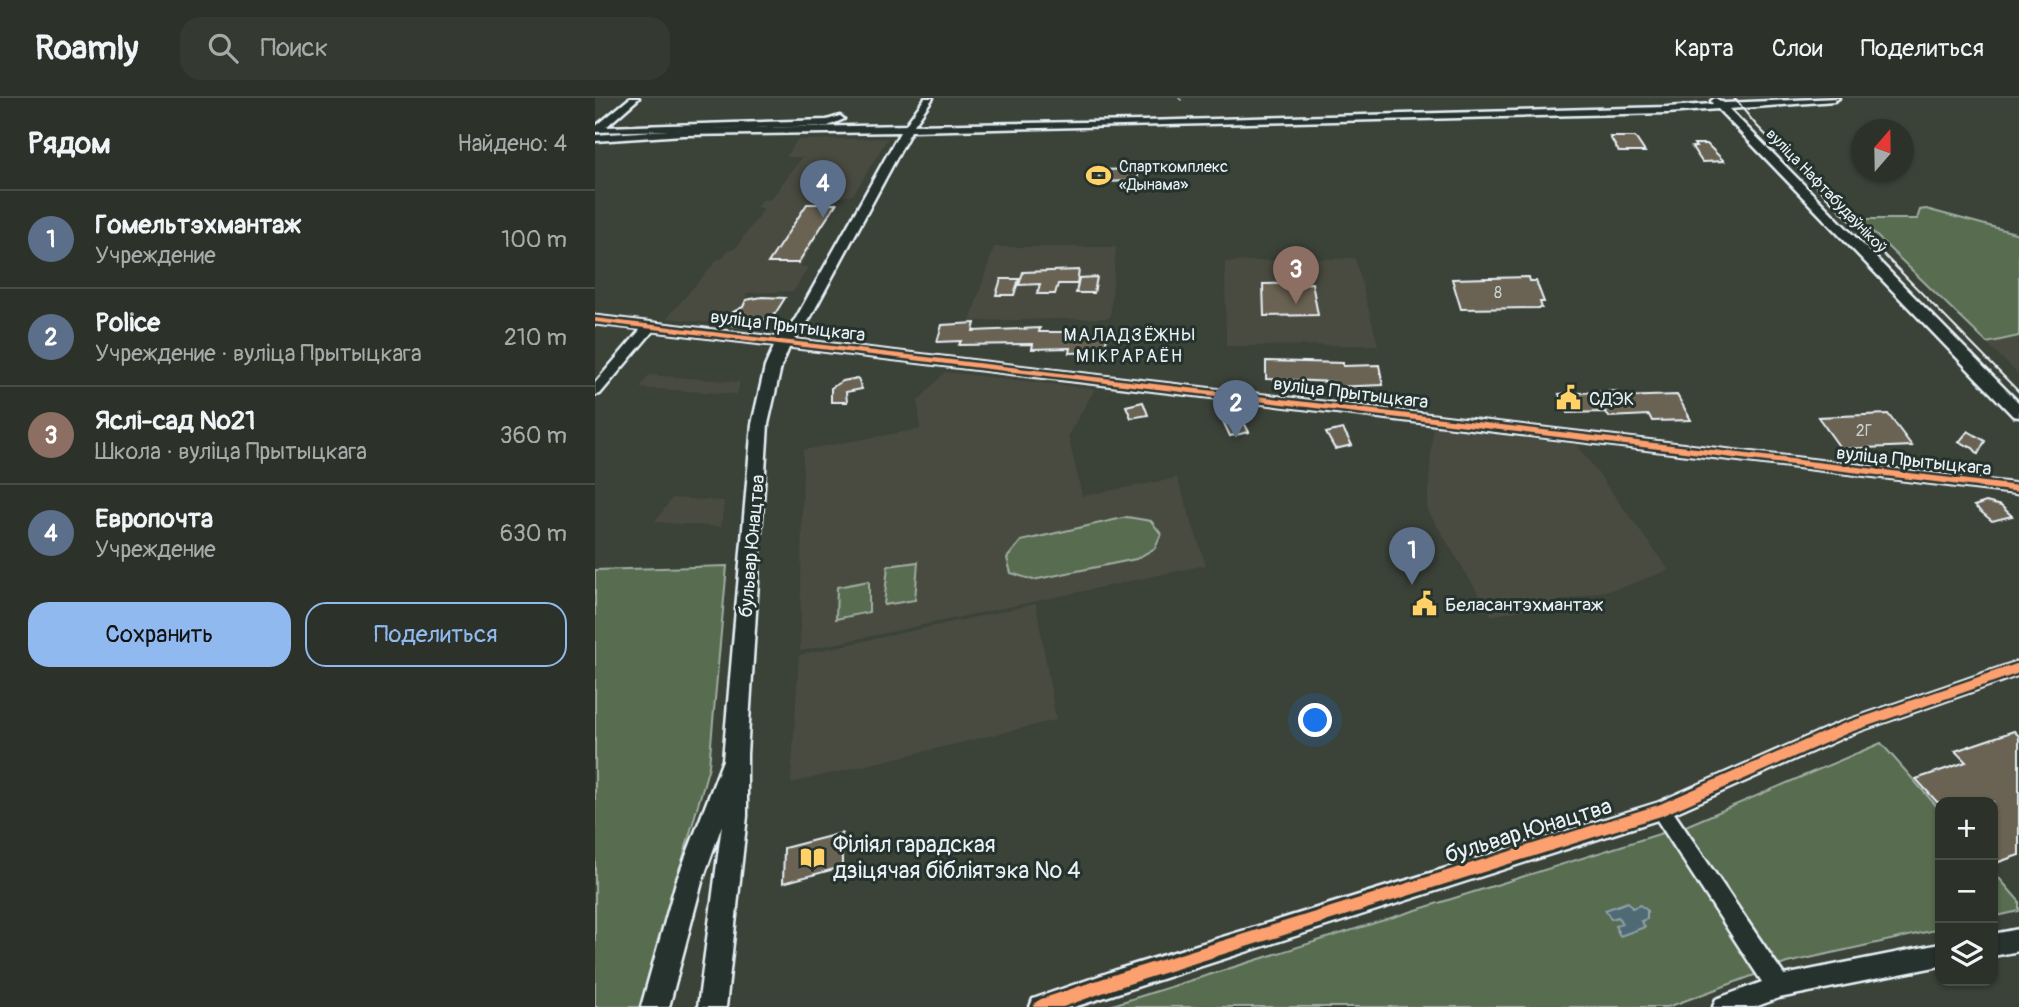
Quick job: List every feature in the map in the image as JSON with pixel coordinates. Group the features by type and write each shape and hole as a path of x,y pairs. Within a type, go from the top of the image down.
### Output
{"main road":[{"path":"596,135 669,137 836,126 907,130 1015,127 1834,98"},
{"name":"вуліца Нафтабудаўнікоў","path":"1717,102 2019,412"},
{"path":"784,342 802,320 907,130"},
{"name":"бульвар Юнацтва","path":"712,1007 735,816 735,754 760,424 773,367 784,342"},
{"name":"бульвар Юнацтва","path":"655,1007 689,882 735,754"}],"street":[{"path":"596,135 635,98"},
{"path":"907,130 929,98"},
{"name":"вуліца Прытыцкага","path":"595,320 2019,489"},
{"path":"595,391 650,326"},
{"name":"бульвар Юнацтва","path":"1041,1007 1661,810 1834,733 2019,668"},
{"path":"1661,810 1779,987"},
{"path":"1998,944 2019,940"},
{"path":"1724,1007 1779,987 1935,956"}],"shaded area":[{"path":"888,138 853,195 839,197 800,267 808,267 794,291 747,293 743,307 733,312 722,324 667,318 718,259 724,258 727,250 735,249 764,209 756,207 762,200 771,199 802,157 786,157 797,140"},
{"path":"994,247 1116,247 1110,318 970,321"},
{"path":"1355,258 1378,345 1226,346 1225,262"},
{"path":"2019,336 2019,375 1987,343"},
{"path":"945,372 1095,389 1068,435 1082,496 1177,478 1206,565 800,651 803,450 920,429 918,401"},
{"path":"649,375 740,382 737,394 640,388"},
{"path":"1433,427 1577,445 1669,570 1623,587 1492,616 1427,509"},
{"path":"672,498 724,501 721,527 655,522"},
{"path":"1036,604 1056,720 791,783 799,655"}],"green space":[{"path":"1926,209 2019,234 2019,336 1987,343 1859,219 1917,219 1920,210"},
{"path":"1127,517 1151,521 1161,534 1155,548 1136,559 1033,580 1011,573 1007,558 1021,541"},
{"path":"918,562 915,600 884,605 888,566"},
{"path":"727,566 709,766 641,1007 595,1007 595,570"},
{"path":"869,581 869,612 836,619 837,587"},
{"path":"1881,743 1935,804 1935,930 1787,963 1668,1007 1106,1007 1688,825"},
{"path":"1998,877 2019,901 2019,911 1998,916"}],"water":[{"path":"1628,902 1632,908 1640,905 1647,910 1647,919 1641,921 1645,927 1620,936 1615,926 1622,924 1618,917 1611,919 1605,910"}],"building":[{"path":"1610,137 1635,137 1645,152 1619,152"},
{"path":"1694,144 1707,144 1724,161 1702,162 1692,147 1696,147"},
{"path":"1139,169 1137,181 1099,182 1099,170"},
{"path":"807,204 836,204 798,263 768,263"},
{"path":"1079,270 1077,284 1058,284 1055,294 1037,294 1040,284 1019,285 1023,272"},
{"path":"1097,277 1094,293 1076,293 1079,278"},
{"path":"1529,277 1530,281 1536,281 1544,302 1540,302 1542,308 1461,309 1452,279"},
{"path":"1001,279 1019,279 1014,295 996,295"},
{"path":"1312,283 1318,315 1264,316 1263,284"},
{"path":"762,297 785,298 773,317 745,326 732,325 726,321 733,312 743,307 746,300"},
{"path":"975,323 973,331 1040,328 1039,332 1107,334 1105,352 1069,353 1070,348 1032,349 1033,344 959,345 961,341 937,342 942,325"},
{"path":"1266,361 1343,363 1343,366 1379,365 1383,385 1334,387 1334,382 1266,379"},
{"path":"858,378 862,389 846,392 847,402 831,402 831,388 843,381"},
{"path":"1617,391 1620,397 1677,395 1691,420 1652,421 1649,415 1609,417 1606,412 1567,413 1559,394"},
{"path":"1143,402 1148,415 1131,418 1126,406"},
{"path":"1888,414 1912,446 1841,449 1818,417"},
{"path":"1240,415 1249,432 1230,436 1222,419"},
{"path":"1343,429 1352,445 1335,449 1326,433"},
{"path":"1968,431 1985,441 1978,454 1973,448 1959,442"},
{"path":"1986,502 2001,506 2012,516 1992,521 1974,506"},
{"path":"2014,731 2019,736 2019,855 1998,862 1998,797 1935,797 1935,800 1916,779 1966,762 1955,751"},
{"name":"Філіял гарадская дзіцячая бібліятэка № 4","path":"842,833 842,867 783,883 784,848"}],"tram line":[{"path":"1734,98 1756,125 2019,392"}],"cycle path":[{"path":"595,320 2019,489"},
{"path":"1041,1007 1119,980 1661,810 1844,729 2019,668"}],"place":[{"name":"Спарткомплекс «Дынама»","path":"1099,175"},
{"name":"Европочта","path":"823,218"},
{"name":"Яслі-сад №21","path":"1296,304"},
{"name":"СДЭК","path":"1569,398"},
{"name":"Police","path":"1236,438"},
{"name":"Гомельтэхмантаж","path":"1412,585"},
{"name":"Беласантэхмантаж","path":"1425,604"},
{"name":"Філіял гарадская дзіцячая бібліятэка № 4","path":"813,857"}],"district":[{"name":"МАЛАДЗЁЖНЫ МІКРАРАЁН","path":"1130,345"}]}
